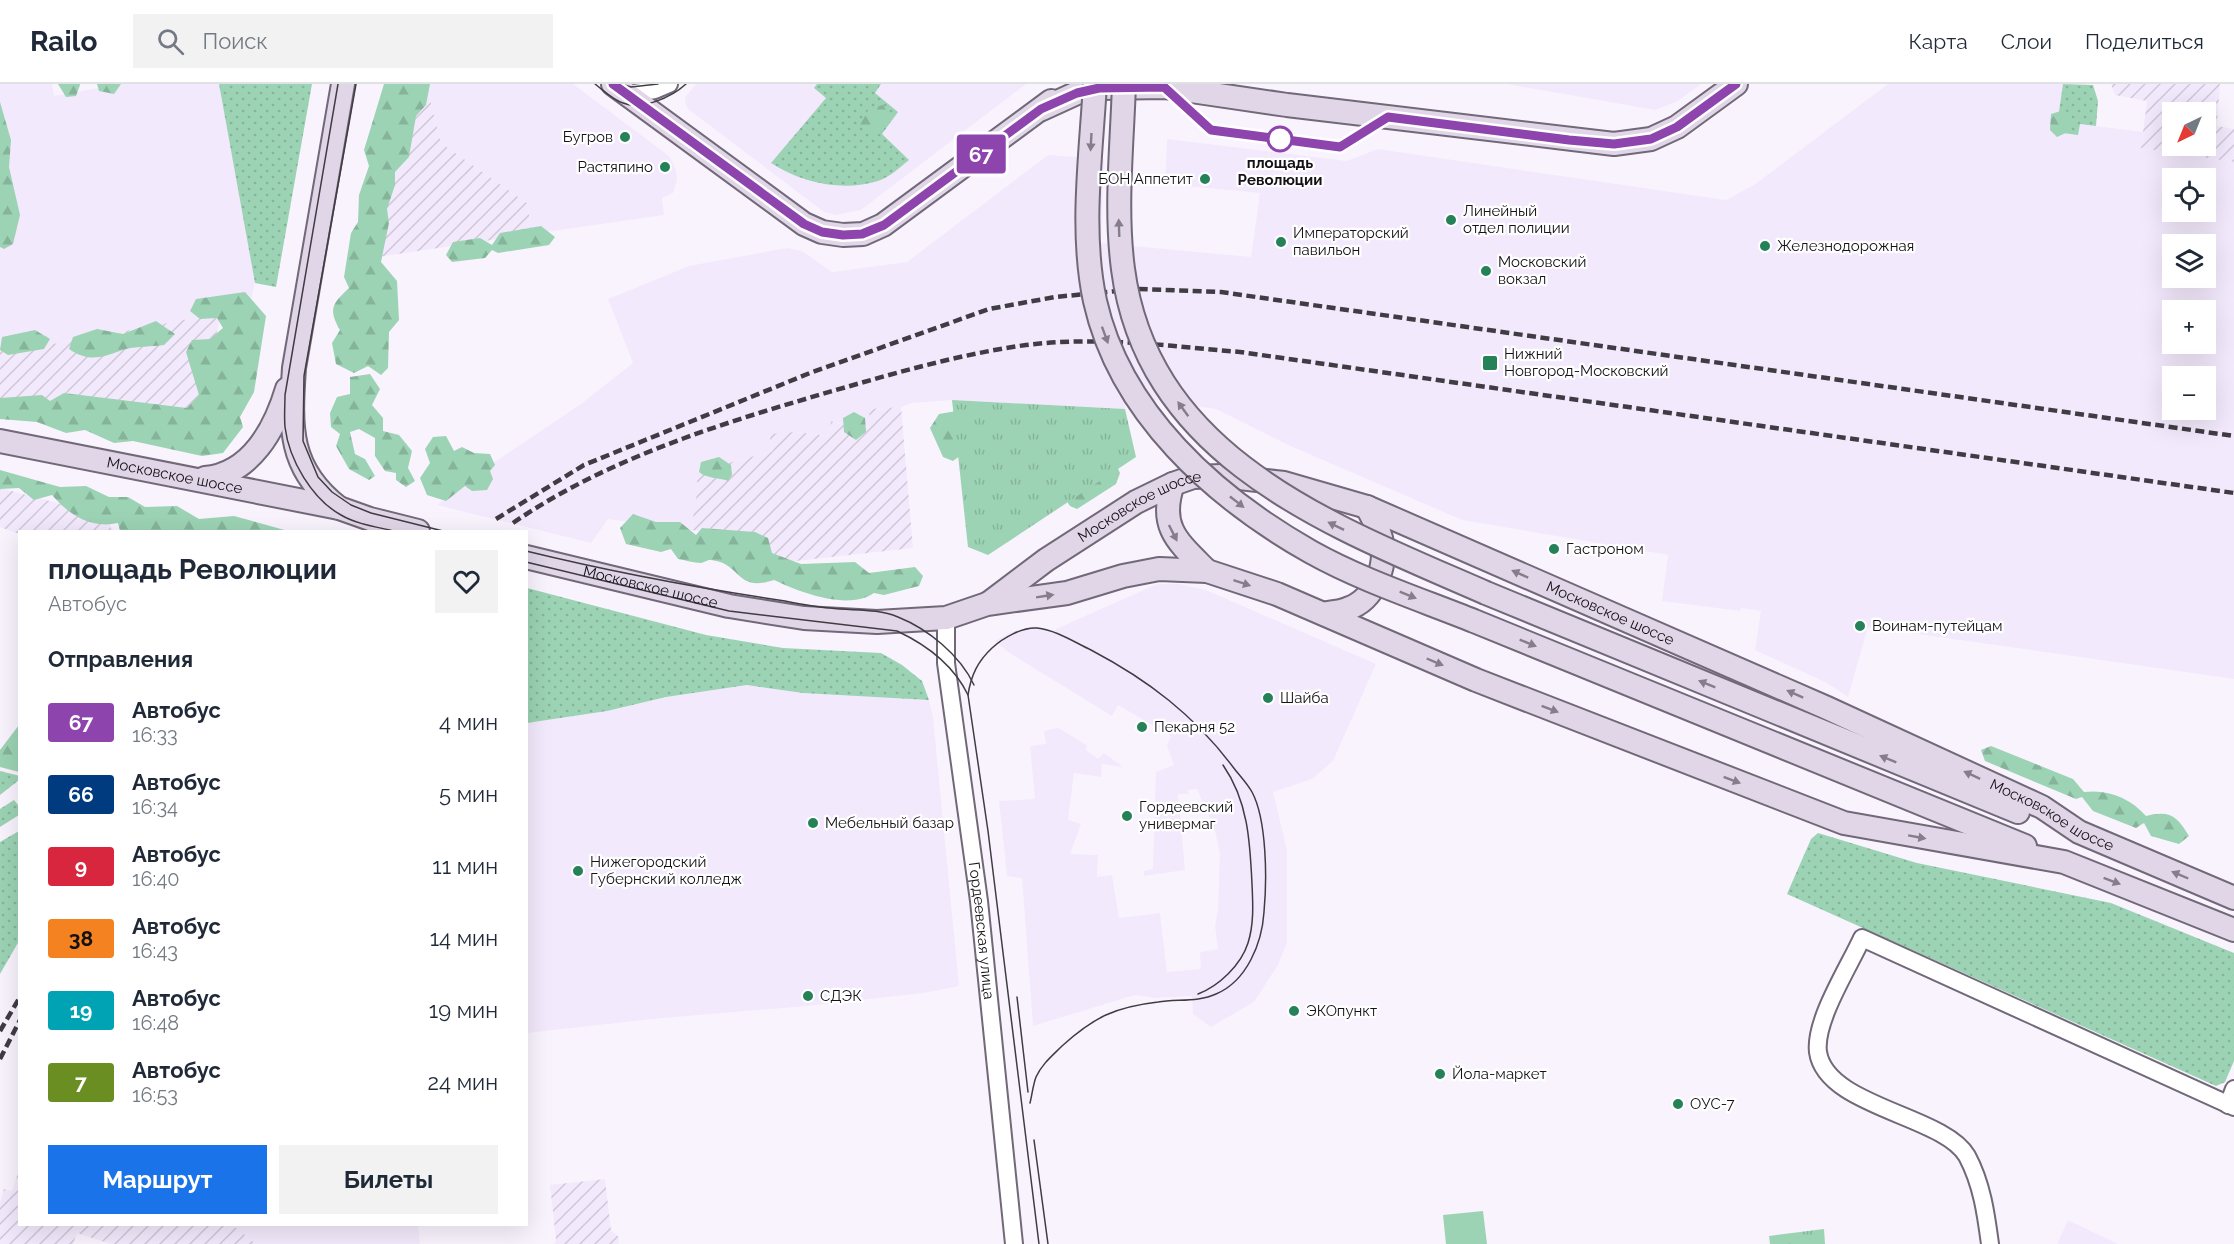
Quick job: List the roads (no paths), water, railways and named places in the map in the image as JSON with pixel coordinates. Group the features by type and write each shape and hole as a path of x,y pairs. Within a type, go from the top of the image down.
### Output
{"main road":[{"path":"339,508 311,480 300,461 294,443 291,416 294,368 343,84"},
{"path":"620,89 787,214 822,232 843,235 862,234 884,225 1041,109 1071,84"},
{"path":"1095,84 1088,207 1089,251 1095,299 1104,336 1141,406 1170,443 1199,470 1272,527 1312,552 1474,621 2064,862"},
{"path":"1125,84 1118,227 1123,272 1135,323 1146,351 1168,389 1192,422 1216,447 1290,499 1332,525 1486,593 2039,821 2079,832"},
{"path":"1041,109 1077,93 1099,88 1162,86 1463,127 1614,144 1651,139 1677,127 1736,84"},
{"path":"195,478 227,474 250,458 271,428 294,368"},
{"name":"Московское шоссе","path":"0,441 339,508 370,519 414,530"},
{"name":"Московское шоссе","path":"987,604 1046,560 1136,501 1173,484 1193,477 1251,477 1298,486 1367,507 1827,708 2042,807 2079,832 2234,898"},
{"path":"1173,484 1167,502 1168,521 1178,542 1207,571"},
{"path":"1324,614 1349,609 1368,596 1380,575 1383,557 1381,538 1367,507"},
{"name":"Московское шоссе","path":"528,557 729,606 804,618 877,622 946,618 987,604 1067,592 1123,576 1159,569 1207,571 1277,594 1476,680 1844,823 2064,862 2234,930"}],"street":[{"path":"620,89 655,90 669,84"},
{"name":"Гордеевская улица","path":"946,618 946,663 979,901 1014,1244"},
{"path":"1990,1244 1984,1200 1966,1155 1943,1136 1849,1091 1825,1072 1818,1051 1822,1023 1862,938 2232,1100"}],"tram line":[{"path":"338,84 285,395 285,427 287,440 297,465 312,489 330,508 347,518 390,530"},
{"path":"356,84 304,376 303,441 318,477 332,492 351,505 371,513 439,530"},
{"path":"595,84 619,102 630,105 647,104 665,98 686,84"},
{"path":"621,84 631,87 658,84"},
{"path":"528,551 623,573 720,591 813,606 890,614 921,628 942,644 960,663 974,685"},
{"path":"528,562 729,611 897,631 929,649 947,665 968,695"},
{"path":"1030,1103 1036,1077 1044,1064 1062,1046 1095,1021 1117,1010 1143,1004 1209,997 1227,988 1236,980 1251,960 1260,936 1266,884 1265,850 1257,804 1248,785 1218,748 1186,715 1151,686 1091,650 1051,631 1037,628 1025,629 1013,634 992,648 976,669 968,695 988,831 1039,1244"},
{"path":"1198,994 1214,986 1235,967 1248,943 1252,921 1249,837 1238,793 1223,765"},
{"path":"1017,997 1028,1092"},
{"path":"1034,1140 1048,1244"}],"railway":[{"path":"496,519 584,465 810,373 989,309 1055,297 1139,289 1221,292 2234,436"},
{"path":"513,523 588,479 628,460 753,415 954,358 1026,345 1079,341 1240,352 2234,493"},
{"path":"0,1031 18,1000"},
{"path":"0,1059 18,1024"}],"place":[{"name":"Бугров","path":"625,137"},
{"name":"площадь Революции","path":"1280,139"},
{"name":"Растяпино","path":"665,167"},
{"name":"БОН Аппетит","path":"1205,179"},
{"name":"Линейный отдел полиции","path":"1451,220"},
{"name":"Императорский павильон","path":"1281,242"},
{"name":"Железнодорожная","path":"1765,246"},
{"name":"Московский вокзал","path":"1486,271"},
{"name":"Нижний Новгород-Московский","path":"1490,363"},
{"name":"Гастроном","path":"1554,549"},
{"name":"Воинам-путейцам","path":"1860,626"},
{"name":"Шайба","path":"1268,698"},
{"name":"Пекарня 52","path":"1142,727"},
{"name":"Гордеевский универмаг","path":"1127,816"},
{"name":"Мебельный базар","path":"813,823"},
{"name":"Нижегородский Губернский колледж","path":"578,871"},
{"name":"СДЭК","path":"808,996"},
{"name":"ЭКОпункт","path":"1294,1011"},
{"name":"Йола-маркет","path":"1440,1074"},
{"name":"ОУС-7","path":"1678,1104"}]}
